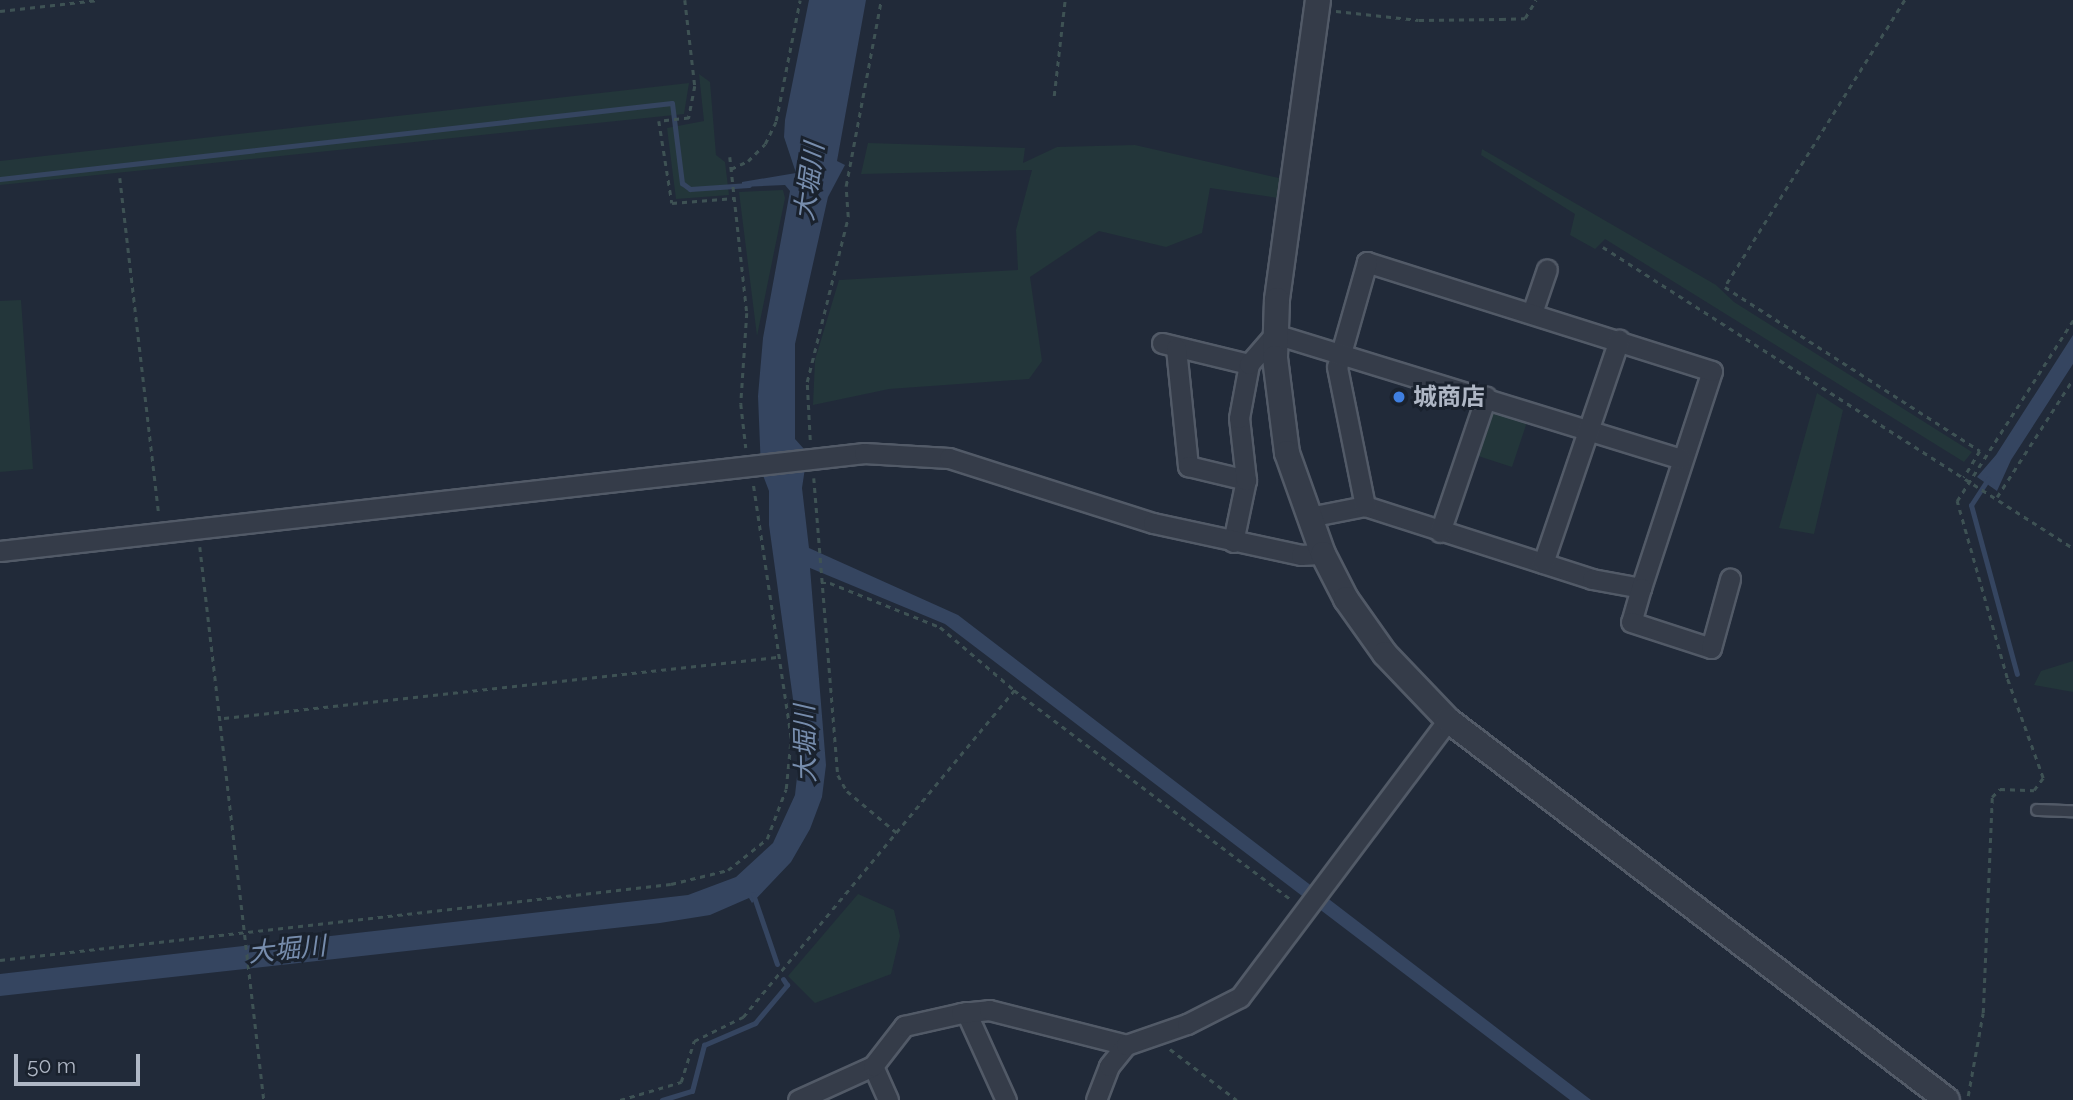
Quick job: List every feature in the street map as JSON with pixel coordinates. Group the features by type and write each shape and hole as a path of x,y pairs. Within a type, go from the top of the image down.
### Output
{"street":[{"path":"1317,4 1275,334 1287,453 1323,554 1363,626 1448,720 1947,1100"},
{"path":"1365,506 1337,367 1367,262 1712,371 1681,459 1631,622 1711,648 1730,579"},
{"path":"1532,313 1547,269"},
{"path":"1233,542 1246,480 1239,418 1249,364 1275,334"},
{"path":"1275,334 1681,459"},
{"path":"1544,563 1619,340"},
{"path":"1246,480 1188,466 1169,345 1249,364"},
{"path":"1440,531 1486,397"},
{"path":"0,551 754,463 864,453 949,458 1153,523 1233,542 1323,554"},
{"path":"1309,517 1365,506 1544,563 1641,588"},
{"path":"798,1100 873,1066 904,1026 966,1012 989,1010 1126,1045 1155,1037 1240,997 1448,720"},
{"path":"966,1012 1006,1100"},
{"path":"1096,1100 1110,1066 1126,1045"},
{"path":"873,1066 888,1100"}],"lane":[{"path":"2038,810 2073,811"}],"path":[{"path":"0,11 98,0"},
{"path":"685,0 695,86 689,118 659,121 672,203 735,198"},
{"path":"731,169 748,161 765,144 776,121 800,0"},
{"path":"881,0 846,186 848,217 807,382 809,457 838,775 847,791 897,833"},
{"path":"1054,96 1065,0"},
{"path":"1317,4 1419,20 1501,19 1525,18 1536,0"},
{"path":"1905,0 1725,287 1979,451 1964,478"},
{"path":"0,960 671,884 728,870 767,839 786,789 791,738 777,657 754,463 741,404 747,313 730,157"},
{"path":"120,178 162,534"},
{"path":"1603,247 2073,548"},
{"path":"1967,1100 1983,1013 1992,797 2000,789 2034,790 2043,778 2007,678 1957,501 2073,320"},
{"path":"1997,498 2073,379"},
{"path":"197,530 223,718 249,981 264,1100"},
{"path":"821,583 830,583 940,627 1014,690 1307,909"},
{"path":"223,718 777,657"},
{"path":"620,1100 681,1082 694,1041 743,1017 1014,690"},
{"path":"1155,1037 1237,1100"}],"green space":[{"path":"699,74 710,82 716,155 725,162 729,195 676,199 667,128 704,121"},
{"path":"689,83 684,114 0,185 0,161"},
{"path":"868,143 1025,148 1023,163 1057,147 1135,145 1283,179 1278,198 1210,188 1202,233 1166,247 1099,231 1030,277 1042,361 1029,379 889,389 813,405 815,360 839,280 1018,270 1016,230 1032,170 861,174"},
{"path":"1482,149 1716,285 1734,302 1972,452 1964,462 1605,239 1595,249 1570,235 1575,214 1481,155"},
{"path":"783,190 785,198 757,336 739,192"},
{"path":"21,300 33,469 0,472 0,301"},
{"path":"1817,393 1843,410 1814,534 1779,528"},
{"path":"1499,409 1528,419 1512,467 1475,455 1488,414"},
{"path":"2073,661 2073,692 2034,685 2041,671"},
{"path":"858,894 894,910 900,936 891,974 815,1003 788,976"}],"water":[{"name":"大堀川","path":"809,0 866,0 837,161 845,165 828,197 795,344 795,439 804,449 799,452 805,468 802,488 809,548 958,615 1591,1100 1570,1100 945,624 810,568 826,765 822,797 810,829 791,862 752,903 749,898 710,915 660,923 0,996 0,974 688,895 736,877 773,843 795,795 800,750 769,525 769,491 761,470 758,396 763,338 790,191 785,185 742,187 742,182 796,173 784,137 785,120"},
{"path":"2073,335 2073,364 2011,460 1997,491 1977,477 1996,455"}],"waterway":[{"path":"0,179 672,103 682,183 690,189 749,185"},
{"path":"1988,479 1971,505 2017,674"},
{"path":"753,894 777,964"},
{"path":"662,1100 692,1091 704,1045 755,1023 787,985 783,979"}],"place":[{"name":"城商店","path":"1399,397"}]}
